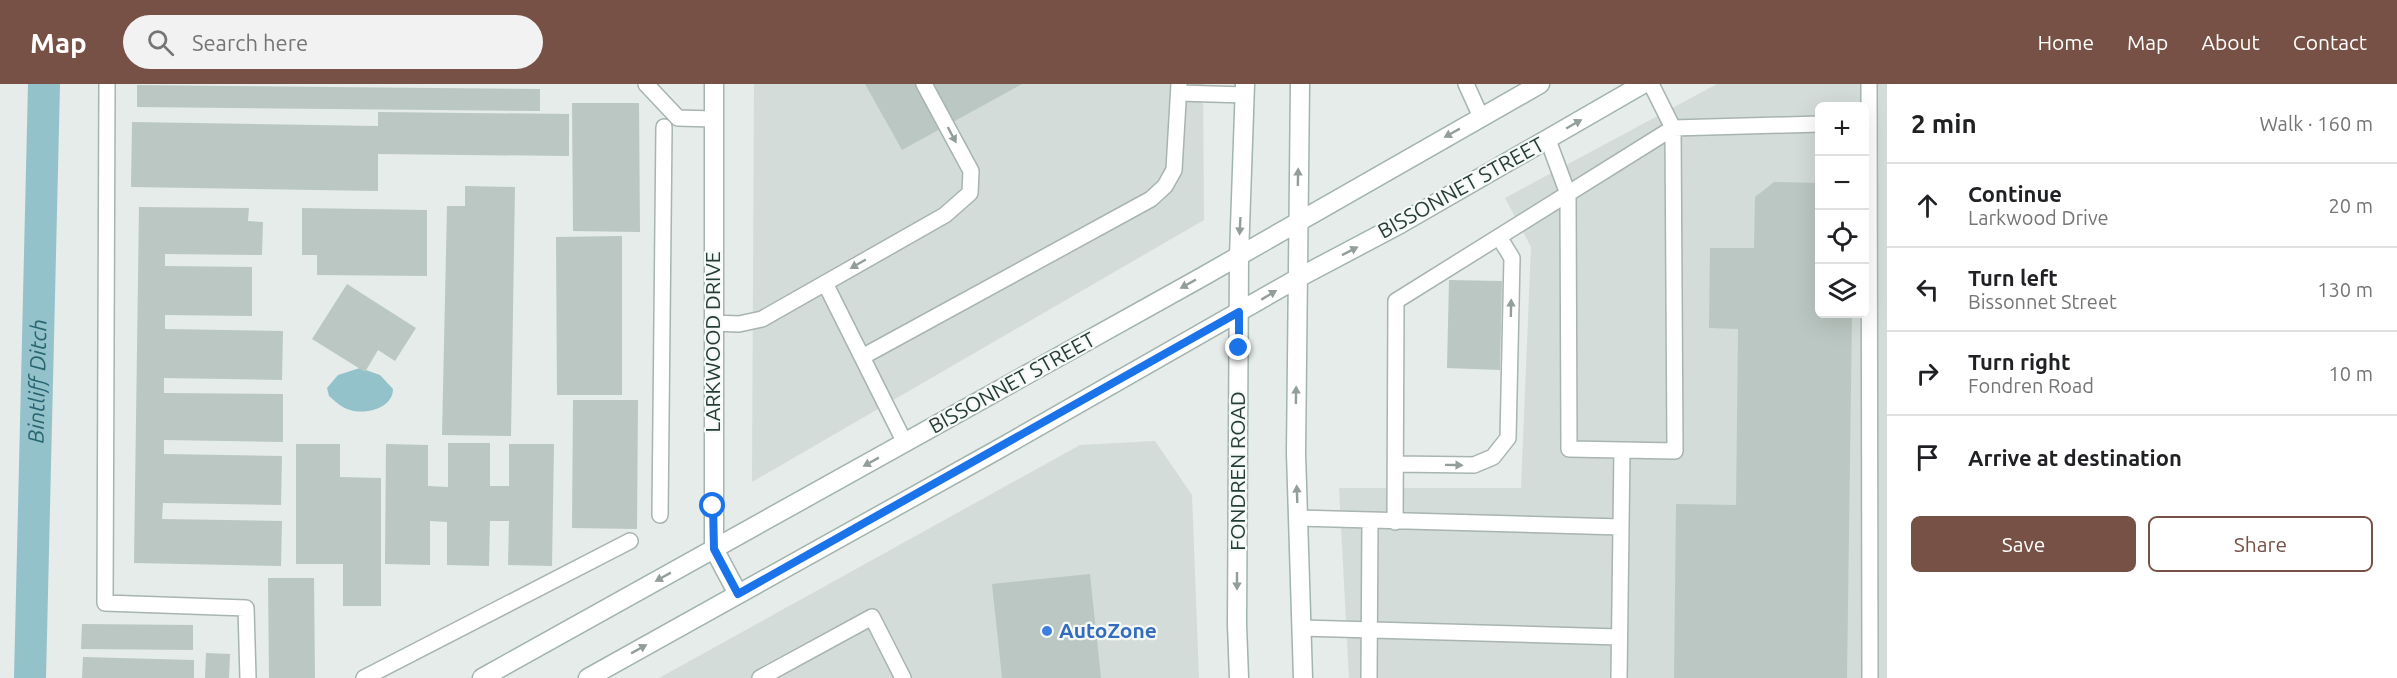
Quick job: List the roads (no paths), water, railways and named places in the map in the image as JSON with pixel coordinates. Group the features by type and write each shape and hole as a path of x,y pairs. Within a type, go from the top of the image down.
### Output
{"main road":[{"name":"LARKWOOD DRIVE","path":"714,84 712,323 714,549 738,594"},
{"path":"1300,84 1296,453 1303,678"},
{"name":"BISSONNET STREET","path":"482,678 1239,256 1540,84"},
{"name":"BISSONNET STREET","path":"588,678 1298,278 1400,224 1643,84"},
{"name":"FONDREN ROAD","path":"1239,678 1237,625 1239,256 1245,89"}],"lane":[{"path":"107,84 105,603 246,608 248,678"},
{"path":"646,84 678,118 713,119"},
{"path":"712,323 740,324 762,319 945,215 970,193 971,171 924,84"},
{"path":"1466,84 1481,117"},
{"path":"1548,140 1568,194 1569,449 1675,451 1673,128 1651,84"},
{"path":"1868,102 1869,84"},
{"path":"862,357 1151,198 1165,186 1174,170 1179,88 1245,89"},
{"path":"1395,522 1396,302 1673,128 1815,124"},
{"path":"660,515 664,127"},
{"path":"1867,156 1870,678"},
{"path":"1395,464 1474,465 1493,457 1508,438 1512,258 1499,237"},
{"path":"825,283 905,443"},
{"path":"1619,678 1622,450"},
{"path":"1298,518 1621,527"},
{"path":"1369,678 1370,521"},
{"path":"364,678 630,542"},
{"path":"760,678 872,617 903,678"},
{"path":"1301,628 1620,637"}],"water":[{"path":"360,368 380,375 393,389 389,401 371,411 363,412 344,408 329,396 327,388 338,375"}],"waterway":[{"name":"Bintliff Ditch","path":"30,678 44,84"}],"place":[{"name":"AutoZone","path":"1047,631"}]}
